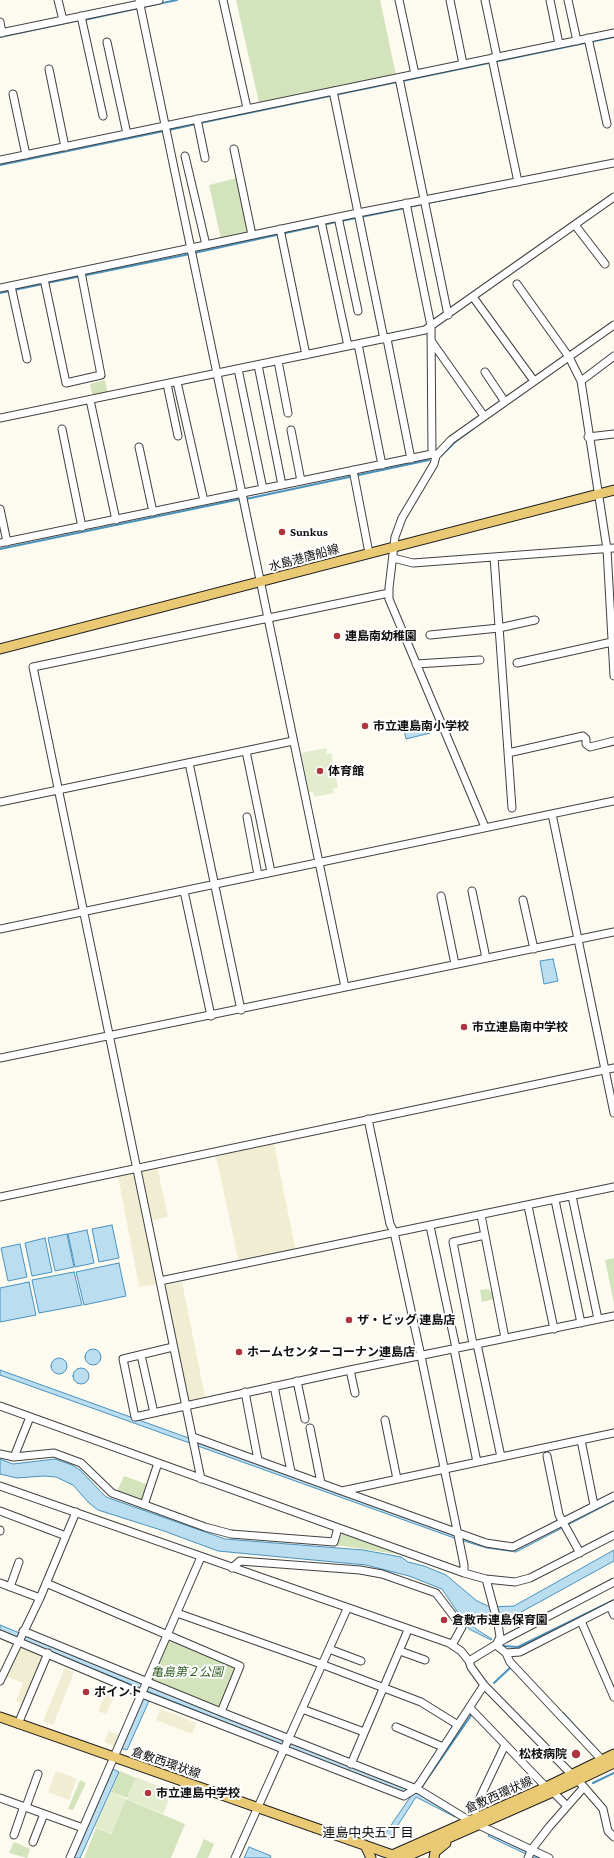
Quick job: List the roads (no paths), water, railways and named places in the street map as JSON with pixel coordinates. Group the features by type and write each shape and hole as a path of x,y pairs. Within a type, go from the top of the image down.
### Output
{"main road":[{"name":"水島港唐船線","path":"0,649 614,490"},
{"name":"倉敷西環状線","path":"0,1717 396,1857 460,1833 476,1821"},
{"name":"倉敷西環状線","path":"396,1857 550,1789 614,1754"},
{"name":"倉敷西環状線","path":"574,1777 613,1764"},
{"path":"434,1858 435,1852 439,1848 460,1833"},
{"path":"365,1845 371,1858"}],"street":[{"path":"58,0 62,20"},
{"path":"0,22 1,33 62,20 82,19 159,0"},
{"path":"223,0 247,108"},
{"path":"399,0 415,74"},
{"path":"450,0 463,64"},
{"path":"485,0 494,60 518,182"},
{"path":"550,0 559,44"},
{"path":"568,0 576,40"},
{"path":"140,5 344,987"},
{"path":"82,19 103,116"},
{"path":"0,160 127,134 166,129 198,122 247,108 333,94 400,80 415,74 463,64 494,60 576,40 589,41 614,32"},
{"path":"589,41 607,124"},
{"path":"107,42 127,134"},
{"path":"49,69 65,147"},
{"path":"400,80 448,315"},
{"path":"13,94 26,155"},
{"path":"333,94 411,459"},
{"path":"198,122 205,158"},
{"path":"234,149 252,235"},
{"path":"185,156 206,245"},
{"path":"0,288 12,289 81,275 191,252 206,245 252,235 281,232 322,224 614,163"},
{"path":"0,418 425,330 614,197"},
{"path":"407,206 431,326 434,464 402,518 395,537 389,599 485,827"},
{"path":"339,220 358,311"},
{"path":"322,224 348,346"},
{"path":"575,224 605,264"},
{"path":"281,232 306,355"},
{"path":"45,282 66,383 101,375 81,275"},
{"path":"518,284 570,359 580,381 598,494 610,548 614,676"},
{"path":"12,289 27,359"},
{"path":"473,297 534,381"},
{"path":"0,508 4,543 204,501 242,497 263,489 301,481 354,474 382,464 434,455 451,440 484,416 534,381 570,359 614,325"},
{"path":"432,342 484,416"},
{"path":"358,344 382,464"},
{"path":"580,381 614,356"},
{"path":"278,361 288,412"},
{"path":"258,365 282,485"},
{"path":"238,369 263,489"},
{"path":"485,372 505,402"},
{"path":"177,382 204,501"},
{"path":"167,384 178,436"},
{"path":"90,400 116,520"},
{"path":"62,429 82,527"},
{"path":"291,430 301,481"},
{"path":"588,437 614,434"},
{"path":"139,447 153,512"},
{"path":"354,474 369,553"},
{"path":"393,558 412,563 610,548"},
{"path":"494,557 512,808"},
{"path":"201,1479 194,1440 173,1347 138,1167 33,667 389,593"},
{"path":"430,635 499,628 535,620"},
{"path":"517,663 612,642"},
{"path":"416,664 480,660"},
{"path":"508,753 583,736 586,739 586,744 590,747 614,741"},
{"path":"0,802 293,741"},
{"path":"246,751 271,872"},
{"path":"189,763 216,884 241,1010"},
{"path":"0,929 614,801"},
{"path":"552,814 614,1113"},
{"path":"247,817 258,875"},
{"path":"184,891 211,1016"},
{"path":"472,891 486,958"},
{"path":"441,896 455,964"},
{"path":"523,900 534,949"},
{"path":"0,1058 241,1010 344,987 614,932"},
{"path":"0,1197 614,1068"},
{"path":"368,1119 390,1224 394,1232 421,1356 464,1565 464,1573"},
{"path":"160,1281 614,1187"},
{"path":"572,1196 598,1319"},
{"path":"555,1200 581,1323"},
{"path":"528,1206 554,1329"},
{"path":"481,1215 505,1338"},
{"path":"430,1226 477,1462"},
{"path":"485,1235 453,1242 501,1457"},
{"path":"173,1347 123,1359 135,1417 297,1381 614,1316"},
{"path":"141,1355 154,1413"},
{"path":"350,1370 355,1393"},
{"path":"297,1381 304,1419"},
{"path":"274,1386 291,1472"},
{"path":"245,1392 258,1460"},
{"path":"0,1406 464,1573 486,1579 515,1582 530,1578 614,1535"},
{"path":"14,1457 30,1417"},
{"path":"385,1420 397,1478"},
{"path":"310,1428 321,1483"},
{"path":"342,1491 397,1478 614,1433"},
{"path":"194,1440 258,1460 458,1536 486,1543 513,1547 564,1523 594,1505 614,1496"},
{"path":"581,1440 594,1505"},
{"path":"0,1454 14,1457 54,1453 81,1462 108,1491 205,1527 231,1534 334,1542 338,1528"},
{"path":"547,1456 559,1515 580,1553"},
{"path":"144,1505 158,1463"},
{"path":"0,1486 452,1645 461,1651 484,1685 584,1787 603,1809 608,1831 614,1837"},
{"path":"0,1511 66,1536"},
{"path":"0,1680 40,1598 76,1512"},
{"path":"70,1858 201,1557"},
{"path":"232,1568 240,1561 360,1570 382,1574 436,1593 462,1627 452,1645"},
{"path":"10,1587 19,1562"},
{"path":"486,1579 494,1605 500,1637 496,1645"},
{"path":"469,1661 614,1582"},
{"path":"46,1583 240,1666 221,1712"},
{"path":"0,1584 40,1598"},
{"path":"506,1653 520,1652 612,1605 614,1615"},
{"path":"235,1858 347,1609"},
{"path":"177,1613 322,1664 422,1702 458,1725"},
{"path":"581,1621 614,1697"},
{"path":"351,1764 408,1630"},
{"path":"0,1634 21,1636 145,1688 287,1744 351,1764 476,1821 530,1854 548,1858"},
{"path":"21,1636 48,1653 145,1688 221,1712 287,1744 404,1796 412,1791 470,1708 484,1685"},
{"path":"496,1645 506,1653 510,1662 602,1760"},
{"path":"329,1649 361,1661"},
{"path":"400,1651 425,1660"},
{"path":"18,1724 48,1653"},
{"path":"470,1708 567,1806"},
{"path":"302,1709 364,1732"},
{"path":"396,1728 443,1747"},
{"path":"476,1821 474,1810 505,1744"},
{"path":"14,1836 38,1774"},
{"path":"530,1854 567,1806 584,1787"},
{"path":"0,1798 83,1828"},
{"path":"32,1842 44,1814"}],"water":[{"path":"427,720 430,733 406,739 403,725"},
{"path":"553,959 558,981 544,984 540,961"},
{"path":"112,1225 119,1258 99,1262 92,1229"},
{"path":"87,1230 94,1263 75,1267 68,1234"},
{"path":"67,1234 74,1267 55,1271 48,1238"},
{"path":"45,1238 52,1272 32,1276 25,1243"},
{"path":"20,1244 27,1277 8,1281 1,1248"},
{"path":"119,1263 126,1296 84,1305 76,1272"},
{"path":"74,1272 82,1305 39,1313 32,1280"},
{"path":"29,1282 36,1315 0,1322 0,1288"},
{"path":"93,1349 99,1351 101,1357 99,1363 93,1365 87,1363 85,1357 87,1351"},
{"path":"59,1358 65,1360 67,1366 65,1372 59,1374 53,1372 51,1366 53,1360"},
{"path":"81,1368 87,1370 89,1376 87,1382 81,1384 75,1382 73,1376 75,1370"},
{"path":"0,1370 197,1441 510,1548 614,1497 614,1501 516,1552 487,1548 457,1539 0,1375"},
{"path":"0,1459 13,1464 55,1459 72,1465 80,1470 106,1497 225,1539 363,1550 401,1557 408,1562 424,1566 446,1575 477,1601 490,1607 514,1606 614,1550 614,1561 514,1616 493,1618 474,1614 469,1620 476,1629 492,1639 491,1640 469,1629 442,1589 409,1576 366,1565 218,1551 164,1531 98,1510 89,1503 73,1485 56,1477 44,1476 17,1478 0,1474"},
{"path":"0,1625 149,1686 420,1793 422,1796 456,1815 455,1817 416,1797 389,1839 383,1837 411,1796 147,1691 0,1630"},
{"path":"142,1698 149,1701 127,1750 120,1748"},
{"path":"113,1769 119,1772 80,1858 74,1858"},
{"path":"490,1832 542,1858 534,1858 488,1836"},
{"path":"249,1847 271,1856 270,1858 244,1858"}],"waterway":[{"path":"143,7 177,0"},
{"path":"84,20 139,8"},
{"path":"0,37 80,20"},
{"path":"402,81 614,37"},
{"path":"200,123 397,82"},
{"path":"169,130 196,124"},
{"path":"0,165 164,131"},
{"path":"427,203 485,192"},
{"path":"409,207 423,204"},
{"path":"341,221 405,208"},
{"path":"194,253 336,222"},
{"path":"47,283 190,254"},
{"path":"14,290 43,284"},
{"path":"0,293 10,291"},
{"path":"441,456 455,442 474,428"},
{"path":"246,499 429,460"},
{"path":"0,549 241,499"},
{"path":"503,1646 518,1647 614,1600"},
{"path":"494,1683 512,1666"},
{"path":"563,1713 600,1753"},
{"path":"421,1788 472,1714"},
{"path":"593,1783 614,1773"}],"place":[{"name":"Sunkus","path":"282,532"},
{"name":"連島南幼稚園","path":"337,636"},
{"name":"市立連島南小学校","path":"365,726"},
{"name":"体育館","path":"320,771"},
{"name":"市立連島南中学校","path":"464,1027"},
{"name":"ザ・ビッグ 連島店","path":"349,1320"},
{"name":"ホームセンターコーナン連島店","path":"239,1352"},
{"name":"倉敷市連島保育園","path":"444,1620"},
{"name":"ポイント","path":"86,1692"},
{"name":"松枝病院","path":"576,1754"},
{"name":"市立連島中学校","path":"148,1793"}],"district":[{"name":"連島中央五丁目","path":"368,1833"}],"park label":[{"name":"亀島第２公園","path":"187,1672"}]}
